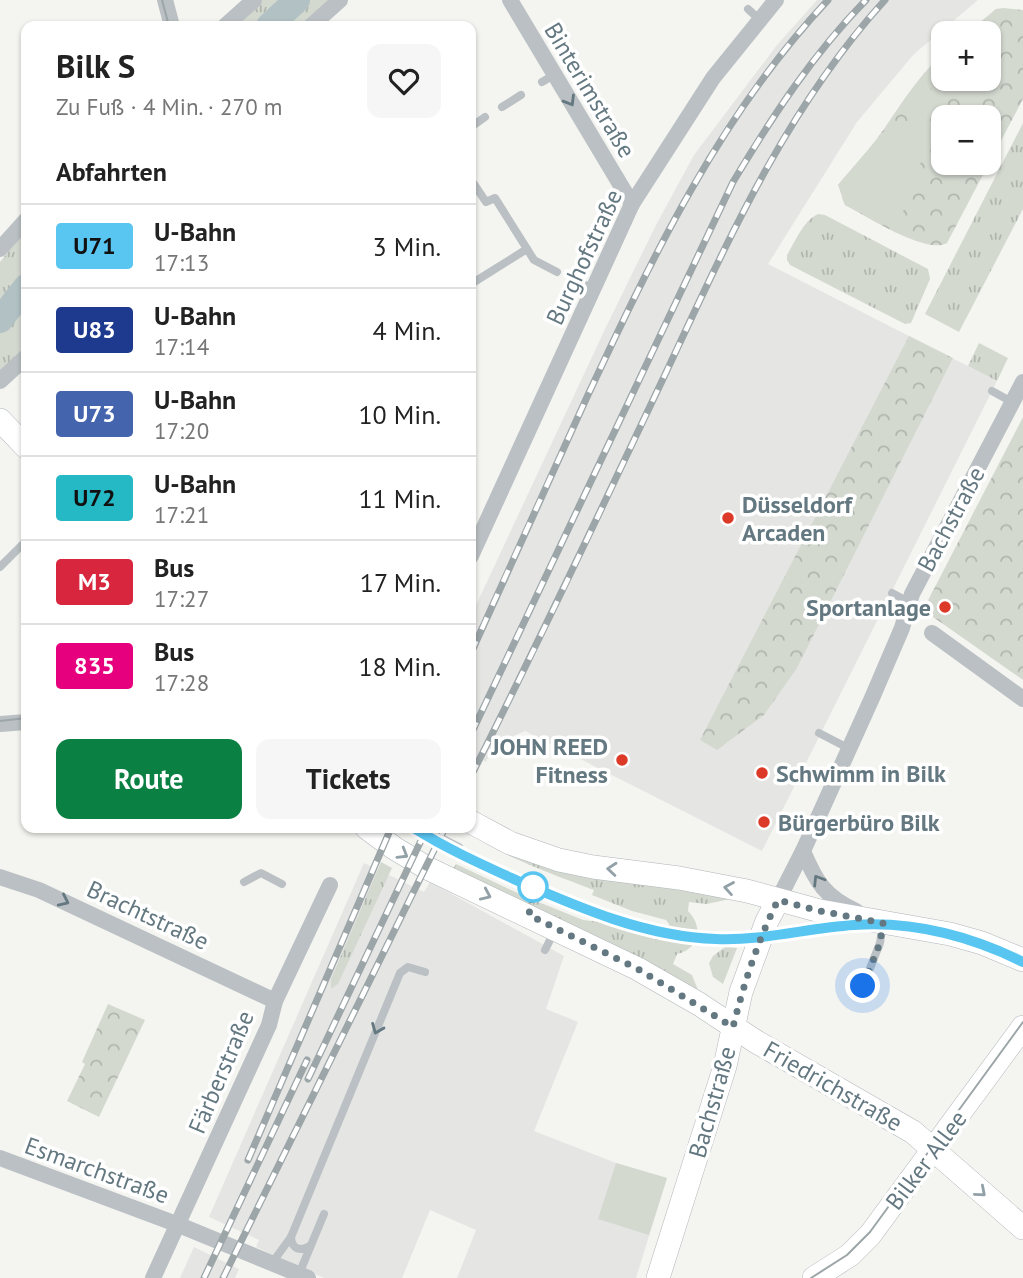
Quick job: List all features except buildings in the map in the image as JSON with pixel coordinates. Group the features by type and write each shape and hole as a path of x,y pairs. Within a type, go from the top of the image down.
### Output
{"main road":[{"path":"0,420 21,442"},
{"path":"476,825 510,843 559,860 605,869 669,876 747,891 820,911 972,940 1023,960"},
{"name":"Friedrichstraße","path":"374,833 418,863 550,939 638,969 912,1132 1023,1228"},
{"name":"Bachstraße","path":"658,1278 725,1066 741,992 767,921 778,900"},
{"name":"Bilker Allee","path":"814,1278 850,1255 862,1243 1023,1027"}],"street":[{"path":"165,0 171,21"},
{"path":"231,21 254,0"},
{"path":"317,21 340,0"},
{"name":"Binterimstraße","path":"510,0 548,78 632,204"},
{"name":"Burghofstraße","path":"476,544 587,286 632,204 754,14 776,0"},
{"path":"0,249 21,226"},
{"path":"0,381 21,362"},
{"name":"Bachstraße","path":"778,900 803,852 909,602 1023,382"},
{"path":"932,633 1023,699"},
{"path":"0,724 21,722"},
{"path":"803,852 814,875 831,897 883,923"},
{"name":"Brachtstraße","path":"0,877 39,890 275,1001"},
{"name":"Färberstraße","path":"153,1278 270,1025 275,1001 330,885"},
{"name":"Esmarchstraße","path":"0,1158 179,1225 303,1276"}],"lane":[{"path":"502,107 521,95"},
{"path":"476,123 485,117"},
{"path":"476,187 486,202 495,198 534,260 557,272"},
{"path":"476,281 527,249"},
{"path":"992,391 1012,402"},
{"path":"0,567 21,546"},
{"path":"891,593 909,602"},
{"path":"884,608 904,619"},
{"path":"820,733 848,748"},
{"path":"430,833 458,848"},
{"path":"244,882 261,873 282,884"},
{"path":"863,986 880,943 883,923"},
{"path":"272,1263 291,1237 400,972 411,967 425,972"},
{"path":"303,1276 310,1246 324,1214"},
{"path":"291,1237 292,1245 296,1248 301,1250 310,1246"}],"shaded area":[{"path":"817,0 978,0 953,21 931,21 931,40 914,54 857,122 768,264 997,381 762,851 525,731 494,745 486,762 476,757 476,605 606,327 694,155 777,45"},
{"path":"364,863 424,892 430,882 564,956 546,1009 578,1022 534,1131 616,1163 667,1178 636,1278 457,1278 476,1230 430,1210 402,1278 324,1278 256,1247 259,1240 209,1217"},
{"path":"194,1247 239,1269 235,1278 180,1278"}],"green space":[{"path":"257,0 337,0 314,21 234,21"},
{"path":"996,9 1023,10 1023,99 1001,141 1001,105 931,105 931,175 983,175 947,243 925,244 881,225 845,205 838,185 931,66 931,91 1001,91 1001,21 982,21"},
{"path":"931,75 931,89 924,83"},
{"path":"921,86 935,103 921,116 907,106 905,101"},
{"path":"934,91 948,91 942,98"},
{"path":"891,123 931,129 931,145 917,169 923,173 897,223 889,227 845,205 842,198 845,190 838,185"},
{"path":"1023,123 1023,209 959,332 925,314 996,175 1001,175 1001,166"},
{"path":"818,214 825,215 928,269 930,279 911,323 905,324 790,265 787,255 804,227"},
{"path":"21,236 21,356 0,374 0,262"},
{"path":"909,336 953,358 797,668 764,715 717,750 700,740"},
{"path":"979,343 1008,358 997,381 968,366"},
{"path":"1023,417 1023,680 923,610"},
{"path":"473,833 650,882 730,899 707,904 689,902 688,911 696,924 697,937 690,947 677,954 673,964 692,975 698,990 638,957 453,869 456,864 583,920 616,924 661,936 669,931 666,920 632,911 592,895 594,890 493,848"},
{"path":"381,862 392,868 338,984 331,989 331,979"},
{"path":"725,947 737,948 723,984 713,977 709,963 713,956"},
{"path":"108,1004 145,1020 99,1117 67,1101 85,1064 82,1062"},
{"path":"616,1163 667,1178 649,1235 598,1219"}],"waterway":[{"path":"274,21 297,0"},
{"path":"0,320 21,293"}],"tram line":[{"path":"162,0 168,21"},
{"path":"0,721 21,719"},
{"path":"421,833 564,900 628,923 661,931"},
{"path":"811,1278 847,1255 870,1232 1023,1022"}],"railway":[{"path":"476,642 587,397 664,240 722,139 754,91 789,44 828,0"},
{"path":"476,723 733,182 794,87 828,42 866,0"},
{"path":"476,766 759,182 816,88 885,0"},
{"path":"248,1160 389,833"},
{"path":"308,1079 425,833"},
{"path":"223,1278 443,833"},
{"path":"204,1278 307,1060"}],"metro line":[{"name":"U71","path":"422,833 487,867 537,889 627,923 673,934 707,939 737,939 852,925 897,925 959,936 1023,962"}],"place":[{"name":"Düsseldorf Arcaden","path":"728,518"},
{"name":"Sportanlage","path":"945,607"},
{"name":"JOHN REED Fitness","path":"622,760"},
{"name":"Schwimm in Bilk","path":"762,773"},
{"name":"Bürgerbüro Bilk","path":"764,822"}],"route":[{"path":"533,887 529,915 638,969 733,1027 741,992 767,921 778,900 883,923 880,943 863,986"}]}
